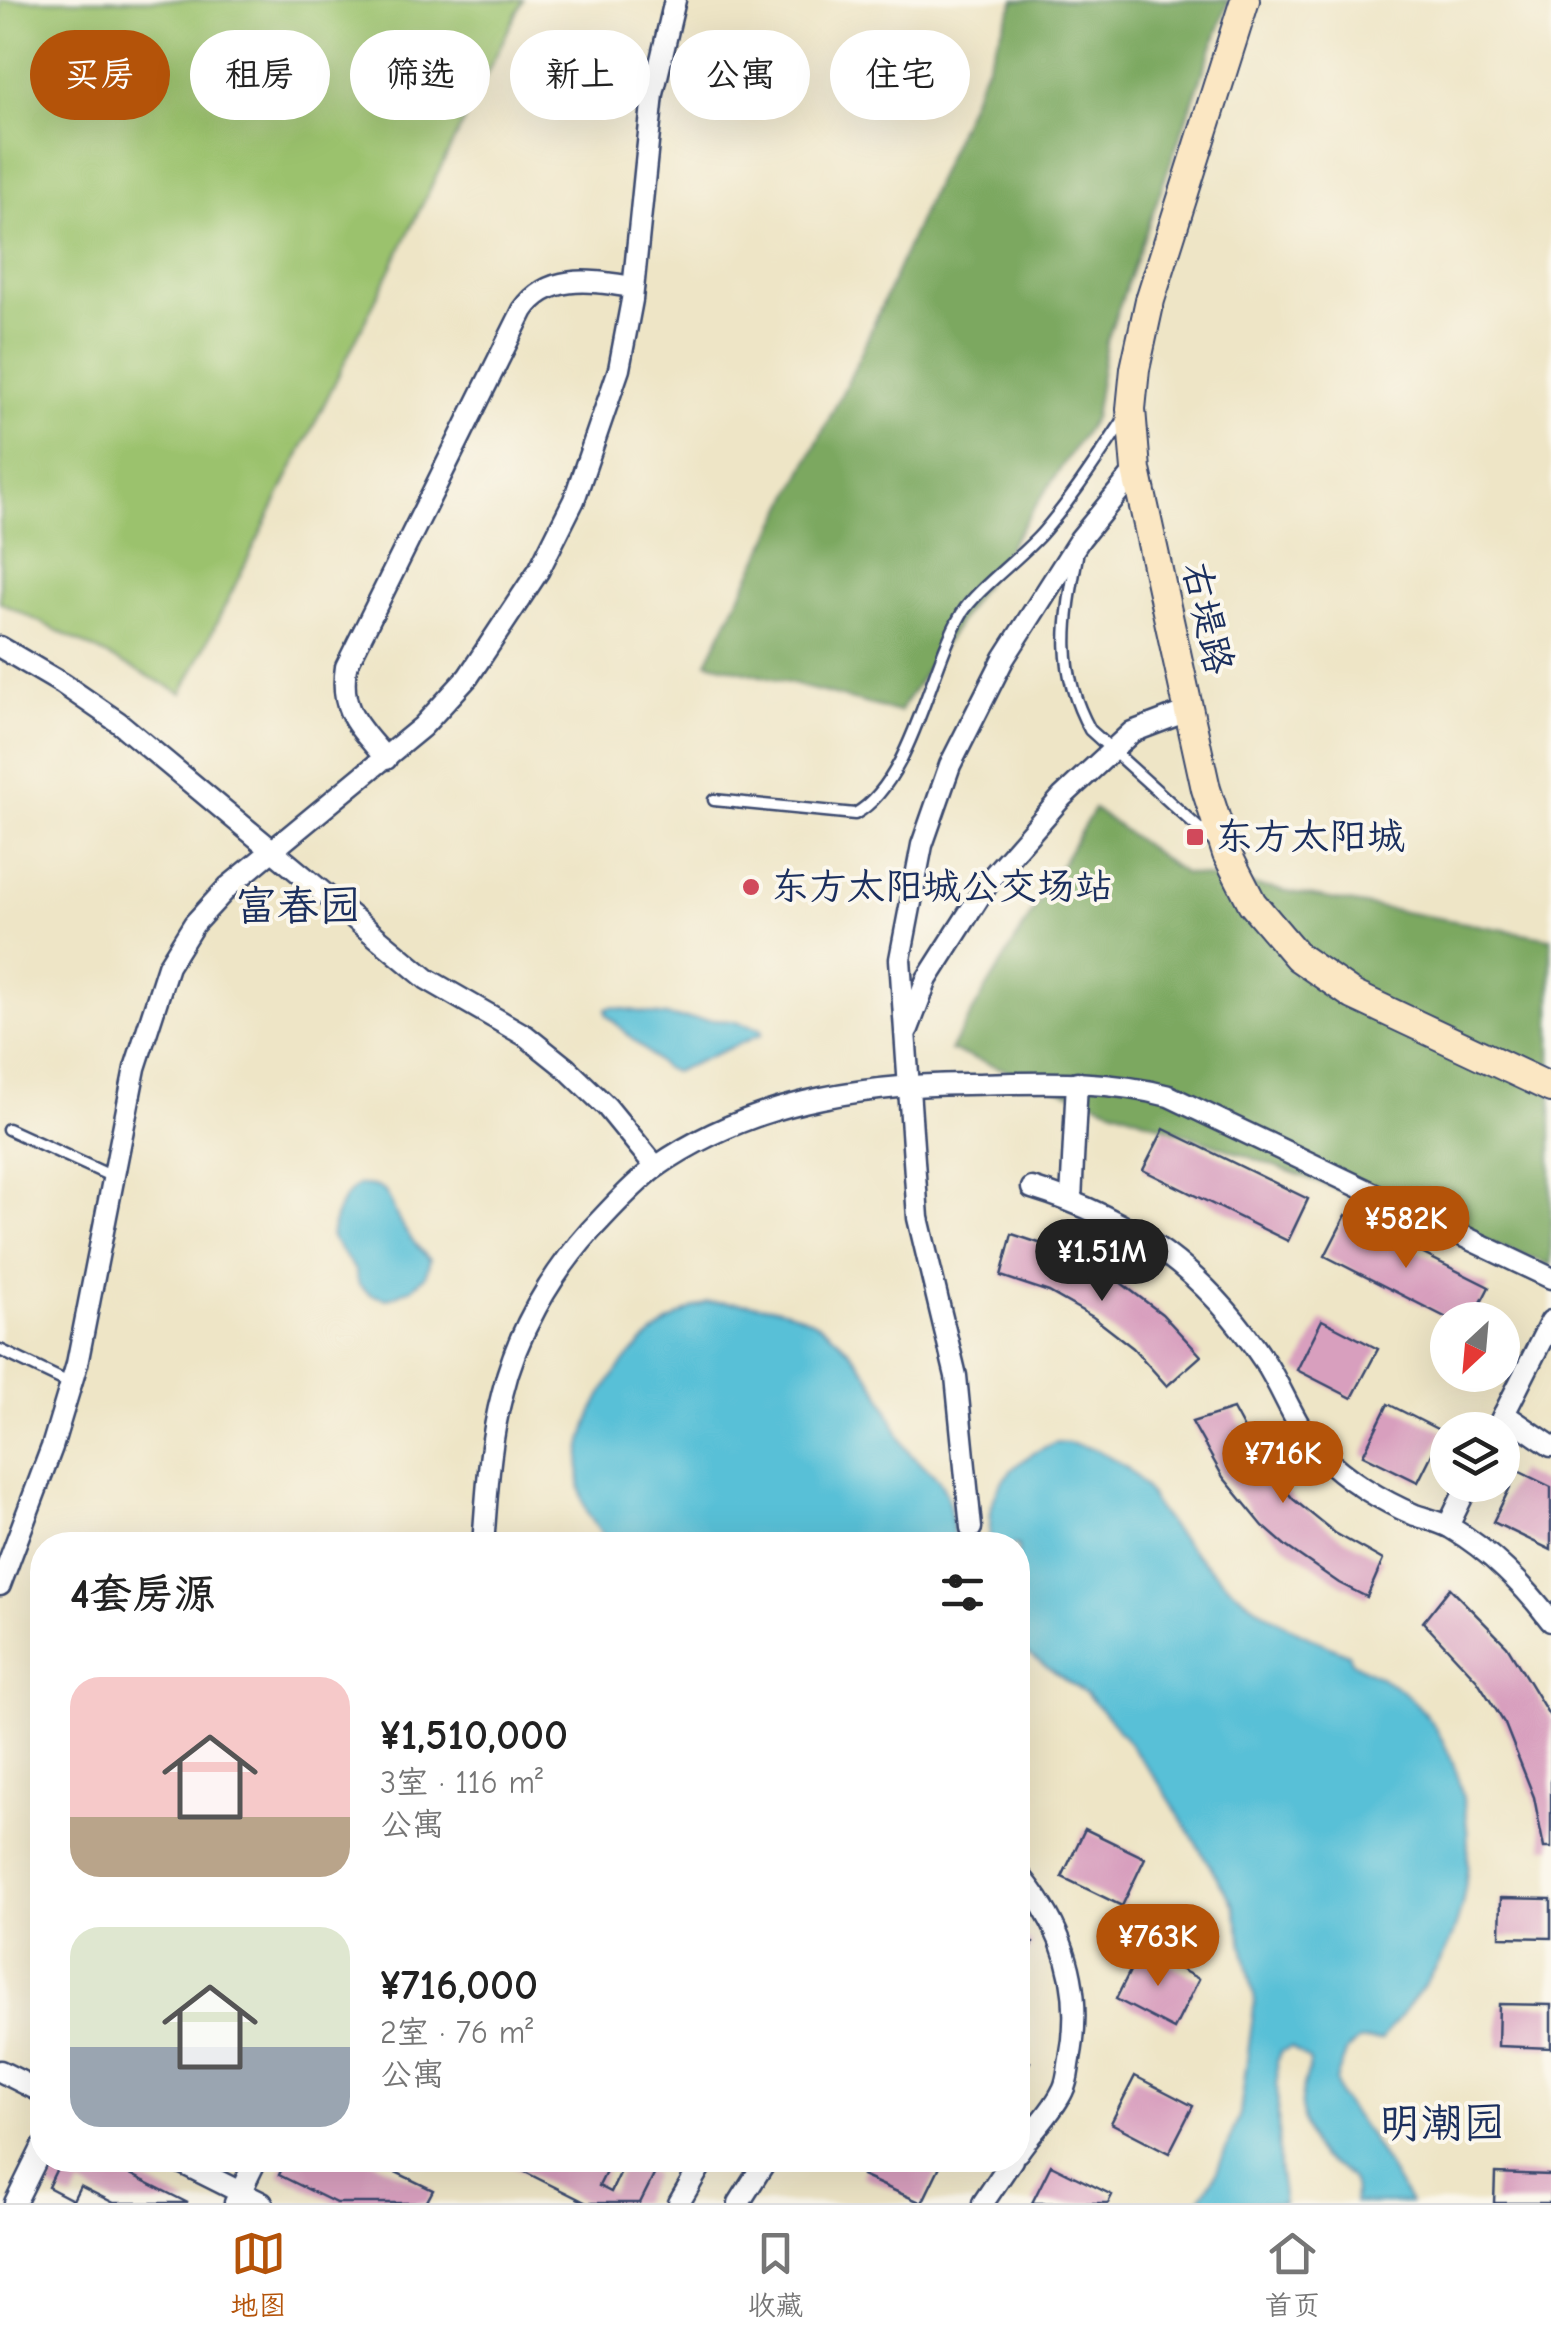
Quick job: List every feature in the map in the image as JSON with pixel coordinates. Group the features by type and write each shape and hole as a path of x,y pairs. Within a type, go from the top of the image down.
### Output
{"main road":[{"name":"右堤路","path":"1245,0 1150,300 1131,409 1136,470 1206,789 1227,854 1252,903 1298,957 1353,996 1551,1088"}],"street":[{"path":"2,1577 52,1447 71,1384 136,1068 168,966 194,924 228,887 386,759 468,677 539,570 574,500 619,369 633,287 653,94 675,0"},
{"path":"386,759 348,712 343,690 346,667 523,310 534,294 554,284 590,280 633,287"},
{"path":"971,1532 956,1376 918,1218 900,959 927,829 950,765 1004,658 1080,539 1136,470"},
{"path":"0,647 118,722 427,979 526,1036 607,1107 656,1167"},
{"path":"904,1040 927,979 992,877 1062,797 1132,732 1190,710"},
{"path":"1071,1200 1077,1082"},
{"path":"484,1532 492,1443 502,1393 522,1335 547,1288 575,1248 656,1167 744,1121 797,1102 907,1084 1128,1085 1169,1096 1551,1278"},
{"path":"1032,1188 1071,1200 1148,1240 1200,1280 1266,1364 1319,1452 1356,1482 1414,1514 1448,1526 1505,1570 1551,1621"},
{"path":"1505,1412 1551,1320"},
{"path":"1520,1431 1551,1446"},
{"path":"1448,1526 1460,1502"},
{"path":"1030,1887 1042,1902 1062,1944 1074,1990 1074,2022 1064,2089 1030,2136"},
{"path":"0,2071 30,2086"},
{"path":"15,2203 30,2172"},
{"path":"195,2172 237,2198 262,2203"},
{"path":"237,2198 250,2172"},
{"path":"679,2203 693,2172"},
{"path":"739,2203 758,2172"},
{"path":"984,2203 1004,2172"},
{"path":"0,2200 7,2203"}],"lane":[{"path":"714,800 854,814 872,804 887,783 964,610 1044,531 1131,409"},
{"path":"1080,539 1064,626 1066,668 1084,718 1090,730 1227,854"},
{"path":"8,1128 114,1178"},
{"path":"0,1350 71,1384"}],"green space":[{"path":"0,0 523,0 490,67 490,30 350,30 350,120 464,120 182,693 0,602"},
{"path":"1015,0 1229,0 1106,343 1094,418 899,712 707,662 854,369 963,120 970,120 970,103"},
{"path":"1094,809 1183,873 1551,938 1551,1265 950,1050"}],"water":[{"path":"606,1009 677,1018 731,1021 761,1029 762,1034 674,1072 664,1068 607,1015"},
{"path":"358,1185 376,1187 386,1193 405,1230 430,1260 425,1276 412,1288 387,1299 370,1294 359,1285 355,1270 331,1237 339,1208"},
{"path":"708,1302 761,1305 804,1317 842,1342 884,1400 908,1452 942,1486 953,1532 601,1532 583,1500 580,1469 584,1439 595,1409 631,1355 681,1315"},
{"path":"1056,1442 1093,1449 1126,1467 1180,1537 1225,1582 1274,1618 1348,1654 1351,1661 1398,1688 1424,1712 1443,1742 1457,1776 1468,1850 1457,1922 1444,1954 1414,1999 1381,2040 1358,2041 1347,2050 1336,2080 1340,2097 1369,2135 1410,2203 1354,2203 1351,2177 1321,2157 1310,2140 1301,2101 1310,2061 1291,2047 1281,2052 1277,2062 1279,2167 1284,2203 1197,2203 1215,2176 1240,2114 1255,2000 1234,1905 1162,1787 1086,1694 1030,1655 1030,1532 989,1532 992,1506 1001,1483 1034,1453"}],"building":[{"path":"1164,1129 1308,1199 1288,1241 1143,1170"},
{"path":"1346,1215 1489,1287 1481,1302 1430,1302 1430,1309 1325,1256"},
{"path":"1012,1234 1066,1252 1116,1279 1162,1314 1201,1356 1167,1386 1133,1348 1093,1317 1049,1292 1001,1276"},
{"path":"1322,1320 1378,1349 1352,1398 1297,1370"},
{"path":"1388,1404 1430,1425 1430,1458 1418,1482 1363,1455"},
{"path":"1233,1409 1259,1457 1293,1499 1335,1533 1383,1560 1367,1597 1287,1547 1263,1526 1223,1477 1192,1422"},
{"path":"1520,1472 1551,1487 1551,1550 1493,1522 1503,1502 1520,1502"},
{"path":"1450,1588 1507,1646 1551,1718 1551,1848 1544,1848 1534,1797 1505,1724 1477,1680 1423,1622"},
{"path":"1085,1829 1145,1858 1122,1906 1062,1877"},
{"path":"1501,1898 1551,1899 1551,1938 1500,1937"},
{"path":"1141,1949 1199,1979 1174,2029 1116,1999"},
{"path":"1499,2004 1551,2005 1551,2048 1498,2046"},
{"path":"1135,2076 1193,2106 1169,2153 1111,2123"},
{"path":"1051,2165 1112,2195 1108,2203 1032,2203"},
{"path":"55,2172 126,2172 188,2203 114,2203 80,2186 73,2200 48,2187"},
{"path":"396,2172 433,2190 426,2203 336,2203 279,2175"},
{"path":"525,2172 606,2172 599,2186 611,2192 621,2172 654,2175 640,2203 587,2203"},
{"path":"864,2172 937,2172 922,2203 862,2176"},
{"path":"1495,2173 1551,2175 1551,2203 1494,2203"}],"place":[{"name":"东方太阳城","path":"1195,837"},
{"name":"东方太阳城公交场站","path":"751,887"}],"district":[{"name":"富春园","path":"298,906"},
{"name":"明潮园","path":"1442,2123"}]}
